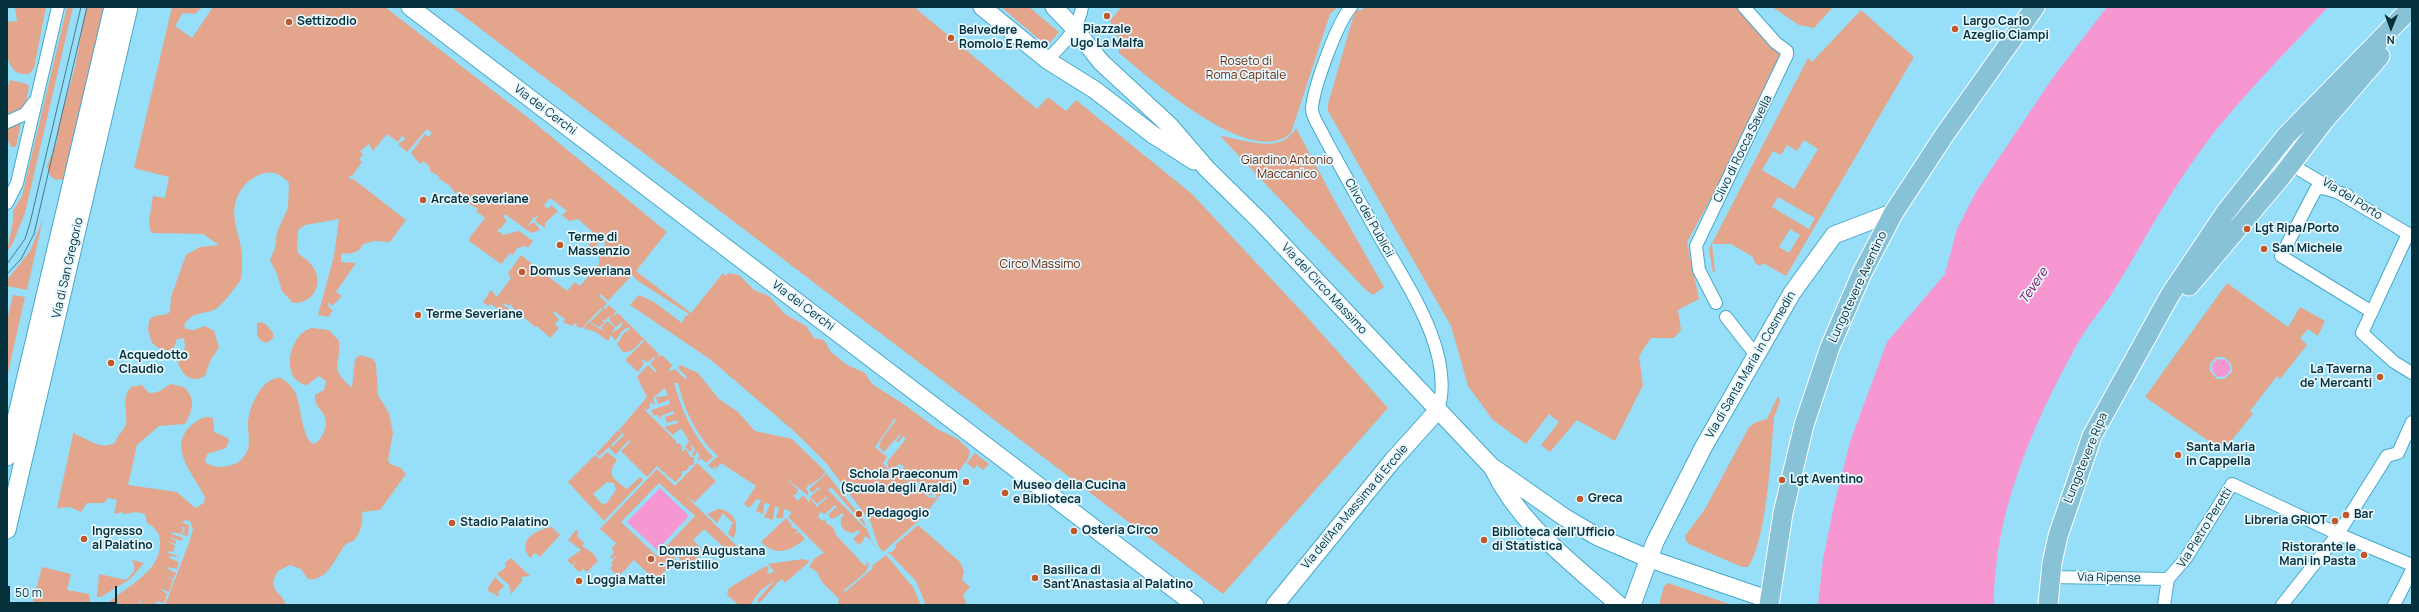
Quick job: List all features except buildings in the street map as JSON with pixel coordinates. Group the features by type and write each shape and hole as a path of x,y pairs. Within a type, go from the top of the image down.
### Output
{"main road":[{"name":"Via di San Gregorio","path":"7,457 113,7"},
{"name":"Via di San Gregorio","path":"7,530 129,7"},
{"name":"Via dei Cerchi","path":"410,7 1195,605"},
{"name":"Via del Circo Massimo","path":"982,7 1047,60 1095,90 1152,134 1207,169"},
{"name":"Via del Circo Massimo","path":"1054,7 1074,28 1101,62 1170,126 1207,169 1274,235 1491,466"},
{"name":"Lungotevere Aventino","path":"1770,603 1783,513 1813,397 1830,348 1862,273 1894,212 1945,134 2035,7"},
{"name":"Lungotevere Ripa","path":"2048,605 2050,577 2058,536 2092,436 2108,404 2156,323 2170,296 2225,213 2272,154 2317,102 2412,7"},
{"name":"Lungotevere Ripa","path":"2156,323 2257,206 2370,66 2412,22"},
{"name":"Via di Santa Maria in Cosmedin","path":"1632,605 1647,558 1704,446 1788,298 1834,235 1894,212"},
{"name":"Via dell'Ara Massima di Ercole","path":"1275,605 1401,451 1438,410"},
{"path":"1491,466 1574,524 1616,545 1647,558 1770,603"},
{"path":"1491,466 1509,498 1530,526 1619,605"}],"street":[{"path":"7,203 16,188 39,95 58,7"},
{"path":"1047,60 1063,44 1074,28 1082,7"},
{"name":"Clivo dei Publicii","path":"1351,7 1342,19 1335,34 1312,110 1318,126 1404,280 1429,330 1441,375 1442,392 1438,410"},
{"name":"Clivo di Rocca Savella","path":"1716,303 1699,270 1696,246 1787,55 1787,51 1776,43 1744,7"},
{"path":"7,122 25,114 39,95"},
{"name":"Via del Porto","path":"2290,164 2347,195 2410,235"},
{"path":"2347,195 2323,188 2316,189 2281,256 2372,312"},
{"path":"2410,235 2362,333 2394,362 2412,373"},
{"path":"1726,317 1755,354"},
{"path":"2282,605 2338,534 2387,456 2398,453 2412,422"},
{"name":"Via Pietro Peretti","path":"2164,605 2168,579 2183,564 2232,484 2338,534"},
{"path":"2338,534 2412,565"},
{"path":"2394,605 2412,570"},
{"name":"Via Ripense","path":"2050,577 2168,579"}],"green space":[{"path":"15,7 46,7 34,68 29,74 20,73 14,70 10,64 8,56 7,22 17,21"},
{"path":"67,7 73,7 25,213 12,245 7,251 13,221 13,211 22,196"},
{"path":"86,7 106,7 64,179 56,180 50,176 47,166 57,141 58,128 75,67"},
{"path":"172,7 202,7 195,14 183,13 175,26 192,38 213,7 385,7 531,120 667,232 636,271 691,313 723,273 725,276 729,273 739,275 754,290 769,296 785,314 806,326 814,338 824,340 831,352 847,365 865,373 872,384 905,405 937,429 958,439 970,451 968,459 924,516 883,552 878,545 870,521 827,464 795,432 711,360 630,305 639,295 654,302 682,323 686,315 688,316 689,314 638,281 632,275 608,301 601,294 599,296 607,303 603,308 605,309 609,305 616,311 612,316 618,313 659,354 657,357 662,355 672,365 668,372 675,369 685,379 687,377 678,368 680,365 698,373 719,399 738,412 755,431 792,439 823,469 864,521 866,527 831,487 828,490 866,529 867,528 872,542 867,537 864,537 864,540 859,545 853,539 860,532 858,530 853,533 845,531 841,525 841,518 844,515 841,513 832,519 828,515 835,508 838,509 835,505 825,514 820,512 818,517 823,521 826,519 826,523 833,527 836,535 865,566 867,562 869,564 866,572 844,590 845,592 873,568 872,566 886,555 913,587 921,605 838,605 839,599 822,582 817,572 809,567 815,558 824,553 788,517 792,512 784,509 783,518 776,518 779,508 775,506 773,520 764,517 770,504 764,503 763,514 756,511 761,500 757,499 749,508 744,504 756,486 721,463 714,471 716,465 712,469 708,465 718,456 703,440 692,422 678,383 674,383 689,423 700,441 713,457 706,463 701,458 699,460 697,459 700,456 696,451 695,457 692,454 695,450 690,443 692,450 690,452 685,447 689,441 681,428 673,435 664,427 678,423 676,420 667,423 665,417 674,414 673,411 661,416 661,419 657,415 654,416 651,410 670,404 669,400 658,404 656,397 668,396 665,388 653,398 655,405 650,402 650,408 647,410 645,408 644,409 676,441 676,444 679,443 682,446 682,452 686,449 690,457 694,457 694,465 690,465 686,471 682,471 682,475 676,482 665,474 666,471 664,473 657,466 647,477 621,451 630,442 629,440 615,455 609,447 599,456 596,454 618,430 622,434 611,445 612,447 624,435 619,430 647,397 637,377 648,365 655,372 657,371 650,364 655,358 654,357 648,362 640,359 644,363 638,372 625,360 644,341 642,340 632,350 623,352 617,344 624,333 630,329 629,327 623,330 615,341 611,335 608,341 596,332 583,328 589,322 605,332 601,328 607,321 615,327 612,333 621,327 623,321 616,327 609,320 610,316 604,321 602,320 604,323 599,327 590,322 602,310 601,308 582,328 576,326 577,322 572,326 563,322 565,319 554,311 553,313 559,319 555,324 559,328 550,338 511,306 513,302 509,306 505,303 503,305 514,312 509,317 491,304 488,306 483,302 491,290 497,297 511,278 508,273 521,255 567,291 575,282 580,286 599,264 599,253 606,244 604,241 598,243 593,253 588,249 594,233 578,219 569,221 562,215 567,211 550,198 544,205 548,209 551,205 558,211 545,223 545,228 535,221 538,216 533,218 528,226 534,222 540,230 531,233 505,214 503,217 507,220 501,228 497,230 503,235 519,231 533,241 528,248 525,246 517,248 513,255 510,253 501,264 469,241 470,237 485,218 476,211 478,209 464,201 466,198 459,192 456,194 450,186 438,178 440,177 430,171 430,167 423,161 420,164 411,153 425,134 428,137 432,133 427,129 407,152 398,144 405,139 402,135 398,142 387,134 373,151 369,144 360,151 363,155 359,159 362,162 353,175 349,176 350,180 352,178 406,220 390,242 374,241 363,244 357,251 341,254 341,262 356,263 336,292 342,296 332,306 329,302 328,306 333,311 329,315 330,317 318,315 334,256 339,219 305,225 298,230 297,251 309,262 315,271 317,284 316,290 307,300 293,303 282,291 277,274 270,260 275,248 277,232 288,208 289,183 278,175 269,173 256,176 245,184 238,195 234,210 234,218 242,252 242,271 240,281 229,296 216,309 190,318 184,326 186,329 194,330 205,326 214,331 219,347 210,361 205,376 196,379 188,377 179,367 178,362 185,347 184,338 177,339 173,350 161,350 152,343 148,330 149,321 153,317 170,312 171,297 186,255 200,247 219,245 203,234 151,233 149,222 153,196 165,198 169,177 134,168","holes":["895,418 896,420 881,440 879,447 884,452 900,434 901,435 896,441 899,442 903,436 906,439 887,462 888,467 893,471 899,464 904,466 902,473 906,481 900,472 890,472 883,463 887,457 875,447","824,472 826,474 809,489 812,493 819,487 821,491 819,489 810,497 817,504 825,498 825,495 827,498 817,507 810,498 810,503 803,495 798,501 793,495 797,494 798,490 785,477 808,496 808,491 796,480 806,489 808,486 807,484 810,485 823,476","906,481 915,483 924,482 925,484 922,488 930,496 935,492 937,498 928,497 916,485 908,484"]},
{"name":"Circo Massimo","path":"452,7 914,7 1037,109 1048,97 1066,111 1076,100 1192,194 1306,316 1388,408 1223,594"},
{"path":"1001,7 1029,7 1059,32 1047,46"},
{"name":"Roseto di Roma Capitale","path":"1121,7 1338,7 1330,14 1291,133 1273,141 1252,140 1227,131 1176,99 1119,53 1119,39 1110,21"},
{"path":"1365,7 1737,7 1782,54 1725,173 1687,242 1699,299 1678,310 1681,330 1674,338 1651,338 1639,356 1643,385 1615,441 1577,420 1550,452 1541,445 1559,422 1549,414 1526,444 1493,420 1468,386 1451,326 1328,111 1328,104 1354,14 1356,10 1362,10"},
{"path":"1772,7 1833,7 1814,28 1799,25"},
{"path":"1861,10 1914,57 1786,276 1763,263 1760,266 1755,263 1753,257 1731,244 1712,244 1715,271 1713,273 1709,249 1808,58 1812,62","holes":["1804,140 1818,149 1794,189 1762,170 1773,151 1781,155 1787,145 1797,151","1778,197 1815,218 1809,229 1772,207","1790,229 1800,235 1789,253 1779,247"]},
{"path":"10,80 27,84 29,87 25,108 7,116 7,90"},
{"path":"21,122 16,147 11,147 7,138 7,128"},
{"name":"Giardino Antonio Maccanico","path":"1296,128 1331,194 1384,287 1373,295 1366,290 1220,136 1261,144 1272,144 1289,137"},
{"path":"43,219 27,290 7,286 7,280 30,251"},
{"path":"2227,283 2288,327 2300,307 2325,321 2318,336 2308,329 2300,338 2307,345 2280,379 2277,376 2250,411 2253,414 2223,451 2145,397","holes":["2217,357 2224,357 2231,364 2232,372 2224,379 2217,379 2210,371 2210,364"]},
{"path":"13,295 25,297 7,377 7,320"},
{"path":"260,322 266,324 273,333 273,338 267,343 261,341 257,335 257,323"},
{"path":"312,328 329,330 339,341 338,371 352,388 355,359 360,355 373,359 376,364 378,395 389,413 393,433 388,460 390,464 401,468 406,474 380,510 362,512 362,523 358,535 353,541 346,544 330,568 321,577 308,579 301,569 290,565 278,571 273,583 286,605 165,605 193,529 190,521 184,520 183,523 189,525 188,536 182,535 185,528 181,526 183,529 181,534 172,532 172,534 183,538 181,541 169,537 176,541 176,544 169,542 175,546 173,552 168,551 168,553 181,557 170,556 169,558 179,562 177,569 168,567 168,569 176,573 173,579 164,575 173,580 169,592 159,588 167,594 164,603 155,601 158,605 148,605 148,602 146,605 141,605 141,600 139,605 106,605 140,578 155,563 159,554 160,539 157,531 147,523 145,514 136,512 124,514 122,512 114,514 117,500 108,498 104,503 87,503 81,512 70,507 57,508 74,430 75,434 99,445 109,445 115,443 126,424 126,396 131,387 142,385 149,393 160,391 170,384 184,387 188,391 192,400 190,414 185,424 159,426 137,445 128,485 177,492 195,508 204,503 205,497 185,461 182,451 182,442 185,433 200,419 205,417 213,418 214,432 228,438 229,441 226,448 207,454 205,462 209,465 222,467 239,462 248,449 248,424 250,410 257,394 268,382 281,378 290,385 296,394 304,430 310,441 314,444 320,439 324,432 326,420 315,401 315,395 324,390 326,381 319,376 307,385 298,381 293,375 290,366 290,356 298,338 304,332"},
{"path":"1778,396 1780,402 1774,417 1767,495 1760,538 1748,567 1742,567 1689,544 1686,541 1685,536 1705,509 1749,427 1756,422 1767,419"},
{"path":"607,452 617,460 613,465 611,473 615,479 627,489 640,477 643,480 604,521 568,482 595,455 600,459","holes":["607,482 614,483 616,490 607,503 602,504 593,494"]},
{"path":"975,453 989,464 983,470 977,465 974,469 967,463"},
{"path":"697,463 716,481 695,502 687,497 741,550 734,557 704,529 693,540 703,550 701,552 687,541 701,554 688,567 673,552 671,554 676,559 656,581 634,560 621,574 619,572 616,575 610,568 613,565 611,563 617,555 612,559 610,557 614,553 612,548 616,543 600,529 657,469 675,486","holes":["659,483 695,516 657,556 621,522"]},
{"path":"718,509 724,510 732,515 736,524 733,538 728,534 732,524 734,524 723,513 717,523 707,514"},
{"path":"786,518 792,525 791,527 798,530 794,535 799,532 805,539 794,547 783,551 772,550 761,542"},
{"path":"918,525 960,562 964,571 962,580 970,587 963,595 967,605 926,605 916,581 888,552 892,552 896,547 895,545"},
{"path":"552,527 560,535 540,557 535,553 530,558 526,552 525,546 530,536 540,530"},
{"path":"576,530 578,532 577,536 584,543 582,546 593,553 598,561 587,572 583,569 579,572 573,566 576,561 572,565 567,560 581,550 568,540"},
{"path":"511,558 530,576 522,577 522,581 511,594 509,585 497,574 506,567 505,563"},
{"path":"803,559 810,561 785,583 782,579 778,582 759,604 758,599 775,580 760,591 750,605 739,605 727,595 729,588 766,566 769,568 767,573 770,574 773,571 779,577 768,564"},
{"path":"132,560 144,563 130,579 101,597 97,597 99,574 126,580 134,569"},
{"path":"42,567 71,574 67,590 89,594 90,604 102,605 32,605"},
{"path":"495,577 504,586 498,592 499,597 487,590"},
{"path":"1668,583 1732,605 1659,605 1664,586"}],"water":[{"name":"Tevere","path":"2107,7 2328,7 2259,80 2211,137 2173,191 2111,295 2078,343 2058,379 2030,441 2018,473 2000,539 1995,572 1994,605 1818,605 1823,559 1835,501 1850,442 1887,342 1945,274 1957,229 1976,192 2054,76"},
{"path":"2221,359 2227,362 2230,368 2227,374 2221,377 2215,374 2212,368 2215,362"},
{"path":"660,488 689,516 657,550 627,522"}],"tram line":[{"path":"7,264 25,239 30,223 81,7"},
{"path":"7,274 21,259 34,234 87,7"}],"place":[{"name":"Piazzale Ugo La Malfa","path":"1107,16"},
{"name":"Settizodio","path":"289,22"},
{"name":"Largo Carlo Azeglio Ciampi","path":"1955,29"},
{"name":"Belvedere Romolo E Remo","path":"951,38"},
{"name":"Arcate severiane","path":"423,200"},
{"name":"Lgt Ripa/Porto","path":"2247,229"},
{"name":"Terme di Massenzio","path":"560,245"},
{"name":"San Michele","path":"2264,249"},
{"name":"Domus Severiana","path":"522,272"},
{"name":"Terme Severiane","path":"418,315"},
{"name":"Acquedotto Claudio","path":"111,363"},
{"name":"La Taverna de' Mercanti","path":"2380,377"},
{"name":"Santa Maria in Cappella","path":"2178,455"},
{"name":"Lgt Aventino","path":"1782,480"},
{"name":"Schola Praeconum (Scuola degli Araldi)","path":"966,482"},
{"name":"Museo della Cucina e Biblioteca","path":"1005,493"},
{"name":"Greca","path":"1580,499"},
{"name":"Pedagogio","path":"859,514"},
{"name":"Bar","path":"2346,515"},
{"name":"Libreria GRIOT","path":"2335,521"},
{"name":"Stadio Palatino","path":"452,523"},
{"name":"Osteria Circo","path":"1074,531"},
{"name":"Ingresso al Palatino","path":"84,539"},
{"name":"Biblioteca dell'Ufficio di Statistica","path":"1484,540"},
{"name":"Ristorante le Mani in Pasta","path":"2364,555"},
{"name":"Domus Augustana - Peristilio","path":"651,559"},
{"name":"Basilica di Sant'Anastasia al Palatino","path":"1035,578"},
{"name":"Loggia Mattei","path":"579,581"}]}
